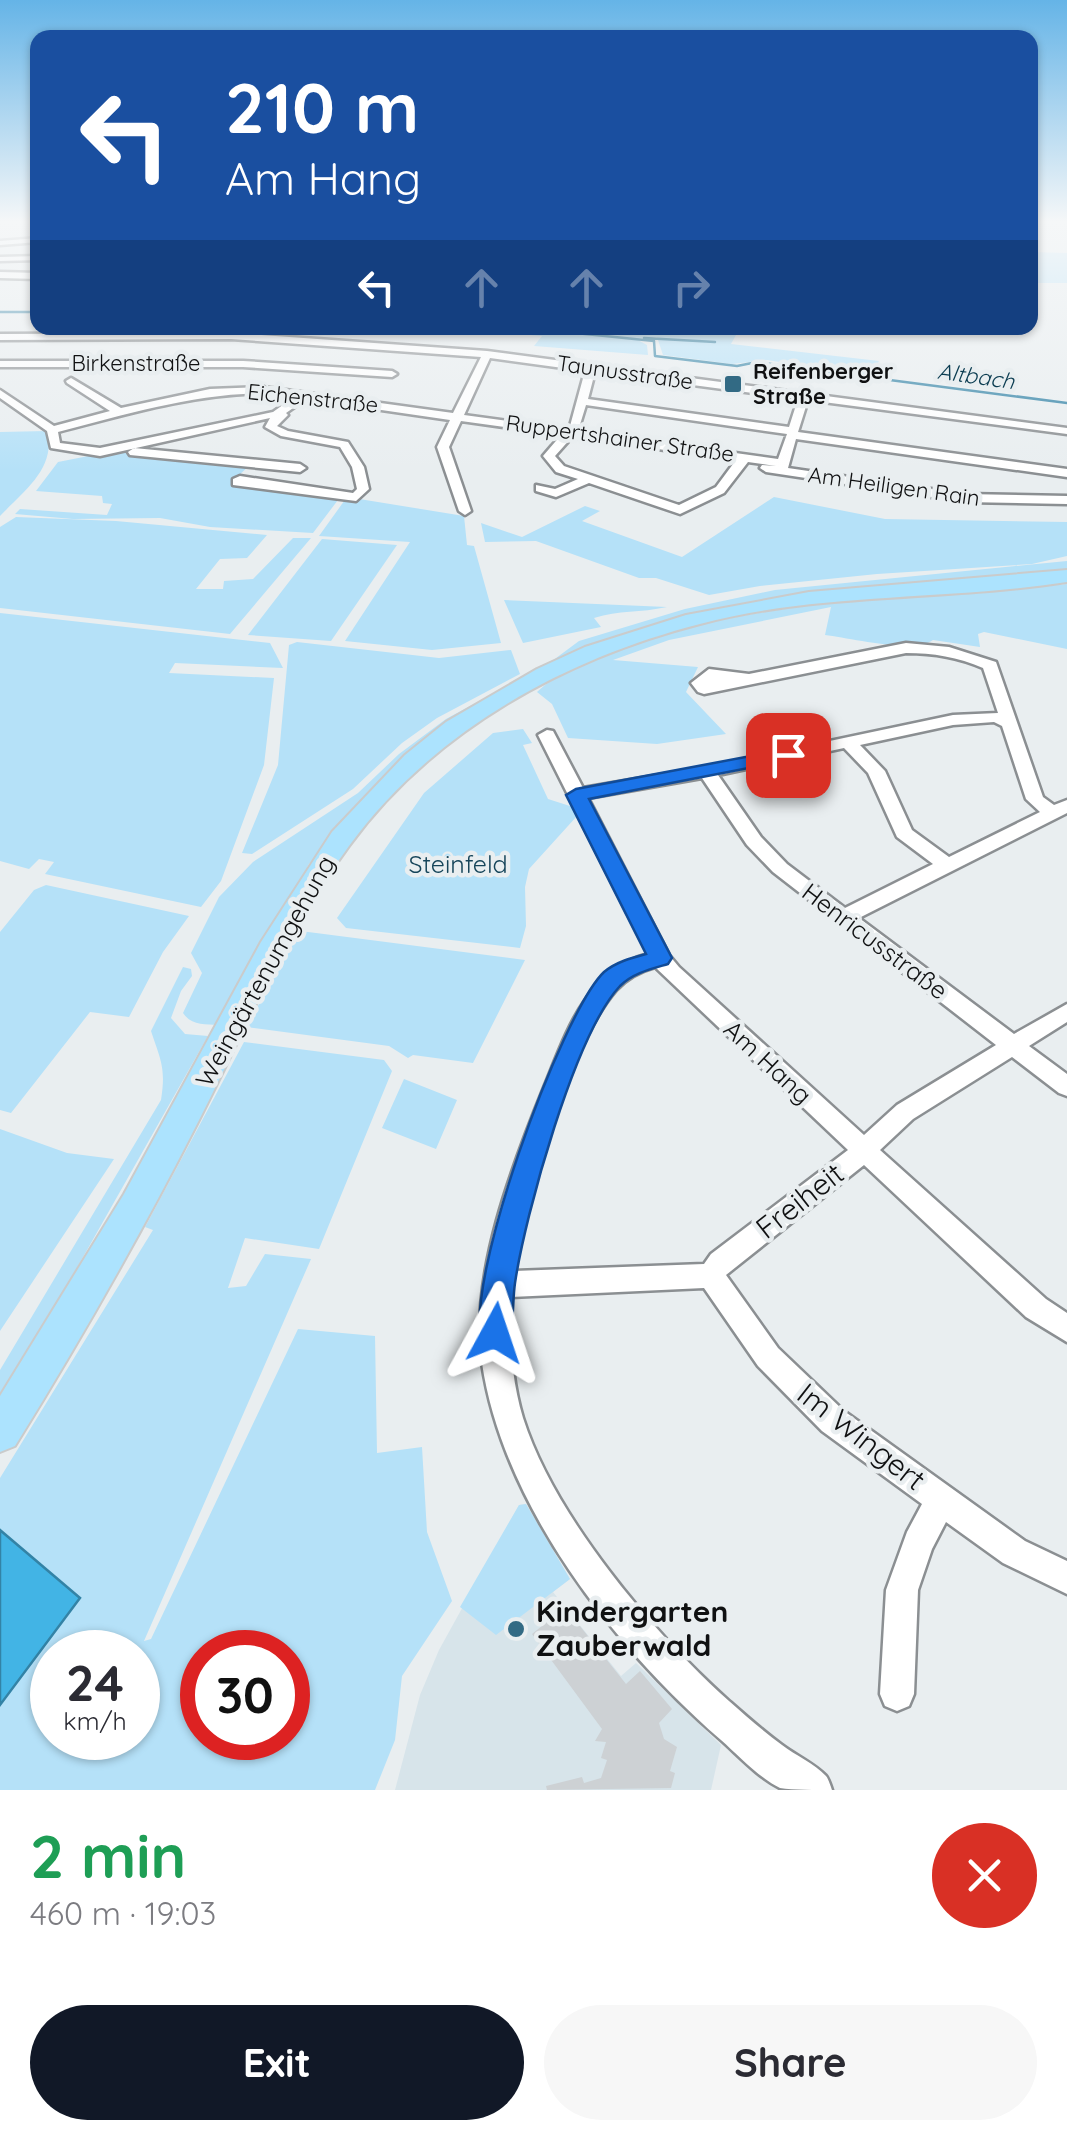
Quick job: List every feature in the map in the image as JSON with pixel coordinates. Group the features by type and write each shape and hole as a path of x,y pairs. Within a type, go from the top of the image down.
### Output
{"main road":[{"name":"Weingärtenumgehung","path":"0,1432 82,1300 328,857 369,804 416,758 467,718 527,682 648,632 746,608 837,594 1063,578"}],"street":[{"path":"16,337 26,326"},
{"name":"Taunusstraße","path":"0,337 263,337 430,348 1067,430"},
{"path":"226,390 263,337"},
{"path":"430,348 439,338"},
{"path":"465,511 442,450 487,354"},
{"name":"Birkenstraße","path":"0,364 243,364 392,374"},
{"path":"590,367 572,432 549,456 560,468 680,510 720,490 742,460"},
{"path":"71,381 119,412"},
{"path":"165,385 179,396"},
{"name":"Eichenstraße","path":"52,430 179,396 226,390 305,394 458,415"},
{"path":"0,394 52,430 55,446 93,452 265,415 286,414 305,394"},
{"path":"782,466 804,396"},
{"path":"581,401 1067,474"},
{"name":"Ruppertshainer Straße","path":"458,415 782,466"},
{"path":"240,480 237,482 356,497 363,489 344,444 271,427 278,416"},
{"path":"282,444 294,435"},
{"path":"123,447 131,452 300,468"},
{"path":"259,464 270,454"},
{"name":"Am Heiligen Rain","path":"782,466 970,498 1067,500"},
{"path":"540,488 556,493 588,479"},
{"path":"750,679 906,648 950,652 990,665 1007,715 1004,720"},
{"path":"576,795 707,772 953,720 994,717 1010,724 1035,800 1060,810"},
{"name":"Am Hang","path":"547,735 660,958 862,1150 1036,1308 1067,1328"},
{"path":"848,742 876,771 904,833 948,866"},
{"name":"Henricusstraße","path":"707,772 766,855 1067,1088"},
{"path":"843,917 1060,810"},
{"path":"660,958 627,968 601,994 572,1050 522,1184 500,1283 495,1333 504,1401 514,1432 592,1574 667,1667 726,1725 814,1790"},
{"name":"Freiheit","path":"711,1276 720,1262 905,1112 1067,1012"},
{"path":"500,1283 711,1276"},
{"name":"Im Wingert","path":"711,1276 768,1356 800,1392 847,1432 1014,1552 1067,1578"},
{"name":"Im Wingert","path":"896,1694 902,1590 918,1543 942,1500"}],"shaded area":[{"name":"Kindergarten Zauberwald","path":"526,1504 570,1579 553,1592 621,1676 636,1663 721,1745 711,1790 395,1790 420,1695 439,1650 519,1505"}],"green space":[{"path":"531,335 736,335 731,344 879,361 871,377 767,360 732,364 663,355 657,337 636,339 647,345 648,355 534,346 542,336"},
{"path":"47,431 49,444 43,468 0,516 0,432"},
{"path":"119,450 250,465 238,476 238,484 341,496 313,533 210,527 160,518 73,519 15,514 20,509 107,515 112,504 103,503 102,496 36,491 58,462"},
{"path":"347,497 464,516 467,545 474,546 501,643 432,650 345,641 410,542 319,536"},
{"path":"774,497 885,519 1067,522 1067,556 1032,564 877,574 709,595 656,578 639,578 536,541 485,542 481,523 522,537 585,506 600,511 582,521 682,557"},
{"path":"16,517 116,521 267,535 247,558 220,559 196,589 223,589 224,581 253,579 293,538 311,538 230,634 0,608 0,527"},
{"path":"322,539 397,545 331,641 248,635"},
{"path":"1067,561 1067,570 747,603 672,621 544,667 579,641 685,609 775,590"},
{"path":"1067,584 1067,649 984,632 978,634 980,647 933,640 896,645 825,635 831,607 669,640 613,660 698,667 686,692 726,734 657,744 568,738 552,704 537,692 562,674 610,654 721,620 836,602"},
{"path":"504,600 667,607 603,615 594,618 601,627 523,643"},
{"path":"0,613 270,643 283,668 175,663 169,673 274,678 264,765 221,881 201,907 45,874 54,862 39,859 29,869 0,861"},
{"path":"297,642 439,658 511,650 520,674 437,718 402,743 353,789 252,854 242,853 278,765 289,645"},
{"path":"520,679 366,795 309,864 219,1025 190,1020 183,1013 202,973 191,953 219,897 253,862 358,793 399,754 446,719"},
{"name":"Steinfeld","path":"523,729 532,743 523,745 548,799 573,807 577,816 529,869 525,887 526,926 520,948 346,928 337,918 424,793 493,733"},
{"path":"46,885 189,916 163,952 129,1017 90,1012 11,1113 0,1110 0,932 34,890"},
{"path":"300,931 525,960 473,1063 413,1055 408,1058 389,1046 246,1027"},
{"path":"183,967 191,969 192,976 181,991 171,1018 185,1034 208,1036 0,1404 0,1370 161,1100 162,1065 151,1031"},
{"path":"244,1042 384,1060 392,1071 319,1249 245,1238 228,1288 246,1286 265,1254 311,1259 149,1630 30,1630 30,1760 160,1760 160,1630 155,1630 298,1329 375,1336 377,1453 422,1447 427,1532 452,1601 402,1676 395,1740 375,1790 0,1790 0,1478 153,1230 145,1227"},
{"path":"404,1079 457,1100 436,1149 382,1128"},
{"path":"0,1129 67,1153 114,1159 0,1331"},
{"path":"526,1504 570,1579 496,1635 460,1607 519,1505"}],"water":[{"path":"0,1530 80,1598 56,1630 30,1630 30,1665 0,1705"}],"building":[{"name":"Kindergarten Zauberwald","path":"568,1611 626,1684 640,1671 672,1709 659,1723 664,1739 677,1747 670,1771 675,1773 671,1788 547,1790 546,1786 582,1777 584,1783 601,1778 607,1760 601,1758 606,1742 595,1741 602,1729 532,1634 558,1613 560,1618"}],"waterway":[{"name":"Altbach","path":"0,312 30,312"},
{"name":"Altbach","path":"595,335 654,341 655,356 737,366 757,362 867,377"},
{"name":"Altbach","path":"644,338 715,342"},
{"name":"Altbach","path":"882,379 1067,403"}],"place":[{"name":"Reifenberger Straße","path":"733,384"},
{"name":"Kindergarten Zauberwald","path":"516,1629"}],"route":[{"path":"495,1333 496,1304 522,1184 565,1064 613,978 627,968 660,958 576,795 788,755"}]}
